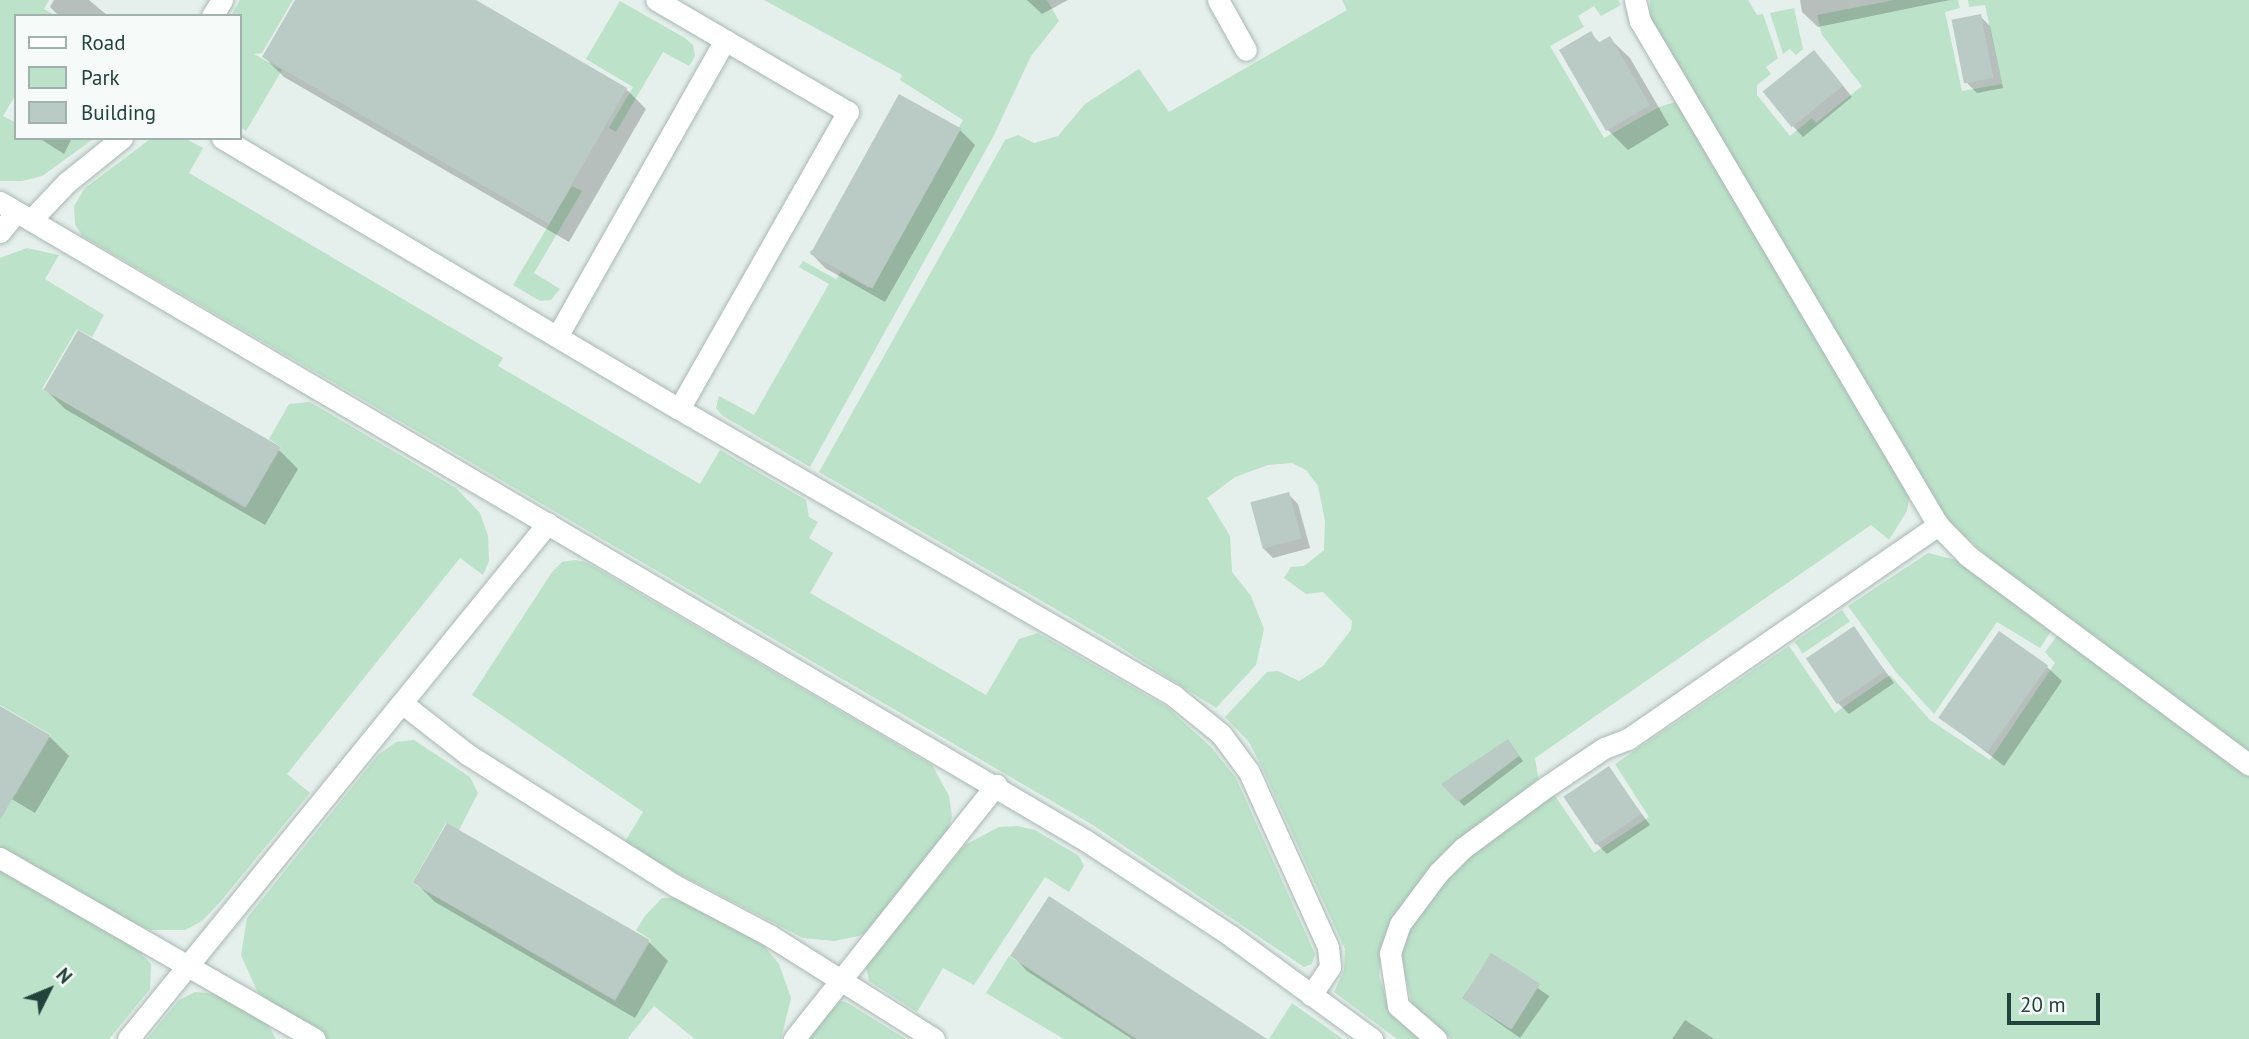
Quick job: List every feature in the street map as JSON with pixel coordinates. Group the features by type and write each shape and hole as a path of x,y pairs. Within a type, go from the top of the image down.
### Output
{"lane":[{"path":"656,0 848,113 679,409"},
{"path":"1218,0 1246,50"},
{"path":"1635,0 1640,22 1938,525 1968,555 2249,765"},
{"path":"558,334 725,40"},
{"path":"0,232 16,212 66,183 120,140"},
{"path":"225,140 558,334 679,409 1173,695 1221,734 1249,772 1328,947 1330,967 1311,995"},
{"path":"16,212 996,785 1219,929 1371,1039"},
{"path":"128,1039 548,523"},
{"path":"1436,1039 1398,1006 1390,953 1400,924 1438,873 1463,848 1543,789 1604,748 1628,739 1938,525"},
{"path":"402,703 467,754 676,886 769,935 934,1039"},
{"path":"794,1039 996,785"},
{"path":"0,858 315,1039"}],"green space":[{"path":"0,0 49,0 44,9 53,14 14,14 14,97 3,116 14,122 14,140 92,140 42,176 22,181 0,181"},
{"path":"240,0 293,0 262,53 254,54 282,70 246,131 242,128 242,14 232,14"},
{"path":"764,0 1047,0 1059,21 1031,56 993,137 810,467 723,416 716,408 719,396 754,415 829,284 799,267 803,261 836,279 841,272 869,288 963,120 900,80 902,75"},
{"path":"1342,0 1618,0 1621,5 1601,16 1594,6 1578,16 1584,27 1550,46 1604,138 1659,107 1679,101 1910,494 1907,511 1889,540 1871,525 1535,758 1539,783 1499,810 1381,952 1379,976 1390,1011 1423,1039 1397,1039 1334,992 1344,970 1345,949 1261,765 1249,742 1225,717 1267,672 1278,671 1299,681 1323,666 1351,630 1352,621 1323,592 1306,594 1284,578 1291,567 1304,566 1324,550 1325,521 1318,486 1306,470 1292,463 1268,465 1235,477 1207,498 1230,536 1232,572 1251,596 1264,629 1256,665 1216,708 1109,640 819,472 1005,140 1018,135 1034,143 1058,136 1085,104 1139,69 1169,112 1347,10"},
{"path":"1650,0 1748,0 1757,15 1763,14 1778,58 1766,67 1771,74 1757,85 1757,95 1790,136 1812,118 1816,123 1862,86 1822,35 1817,15 1894,0 1958,0 1960,8 1945,12 1962,91 2002,84 1985,5 1969,7 1968,0 2249,0 2249,753 1997,566 1946,518 1651,21"},
{"path":"620,1 685,38 693,45 695,56 689,66 663,52 616,132 609,128 633,87 586,59"},
{"path":"1794,8 1803,49 1796,55 1790,49 1783,54 1770,13"},
{"path":"149,140 188,140 203,148 189,173 503,358 498,366 700,484 720,450 806,500 809,517 818,522 809,538 833,553 810,593 986,695 1019,639 1038,633 1167,707 1211,747 1236,778 1315,954 1312,964 1304,967 1093,825 82,236 75,224 74,206 85,188"},
{"path":"572,186 582,191 534,273 560,289 551,300 540,301 513,285"},
{"path":"27,248 59,255 45,279 104,315 92,337 77,329 42,389 245,508 281,447 269,439 289,404 310,402 456,488 480,513 488,536 489,561 483,575 460,558 287,774 310,793 220,902 202,921 185,930 151,930 132,923 0,847 0,794 3,789 15,795 51,735 0,705 0,258"},
{"path":"1928,553 1956,560 2053,628 2040,648 1997,622 1934,714 1895,671 1848,606"},
{"path":"562,562 586,562 932,765 949,796 952,817 946,837 877,926 859,936 834,941 803,938 623,845 643,812 472,695 552,572"},
{"path":"1842,610 1850,622 1803,653 1795,642"},
{"path":"2059,633 2249,776 2249,1039 1452,1039 1422,1019 1413,1007 1400,954 1407,927 1422,903 1470,853 1553,793 1594,853 1649,817 1615,764 1789,646 1835,713 1890,675 1930,720 1990,760 2055,663 2045,652"},
{"path":"414,740 470,777 478,793 459,830 446,823 412,883 615,1001 651,940 636,930 662,898 681,898 763,945 779,964 791,998 781,1039 695,1039 654,1006 627,1039 328,1039 278,1010 257,991 241,955 247,918 378,755 396,742"},
{"path":"1017,826 1035,830 1079,856 1084,866 1069,892 1045,877 974,985 943,968 917,1012 869,981 866,966 965,845 999,827"},
{"path":"0,869 135,947 151,964 150,989 109,1039 0,1039"},
{"path":"1009,956 1136,1039 1064,1039 986,993"},
{"path":"195,992 218,994 268,1025 276,1039 147,1039 179,1000"},
{"path":"840,1001 846,1002 906,1039 805,1039"},
{"path":"1292,1003 1343,1039 1269,1039"}],"building":[{"path":"295,0 476,0 627,88 549,224 262,57"},
{"path":"1981,14 1993,78 1964,84 1952,20"},
{"path":"1591,31 1598,43 1610,36 1650,105 1606,131 1559,50"},
{"path":"1814,50 1843,86 1792,127 1763,92"},
{"path":"899,94 961,128 872,288 810,254"},
{"path":"78,330 281,447 246,507 44,390"},
{"path":"1289,492 1301,538 1263,549 1250,502"},
{"path":"1854,626 1885,672 1837,704 1806,658"},
{"path":"1999,631 2048,665 1987,752 1938,718"},
{"path":"0,706 50,735 0,820"},
{"path":"1508,739 1519,756 1458,802 1441,784"},
{"path":"1609,766 1641,814 1596,845 1563,797"},
{"path":"447,823 650,940 615,1000 412,883"},
{"path":"1049,896 1267,1039 1137,1039 1010,956"},
{"path":"1491,953 1540,984 1512,1030 1462,999"}]}
